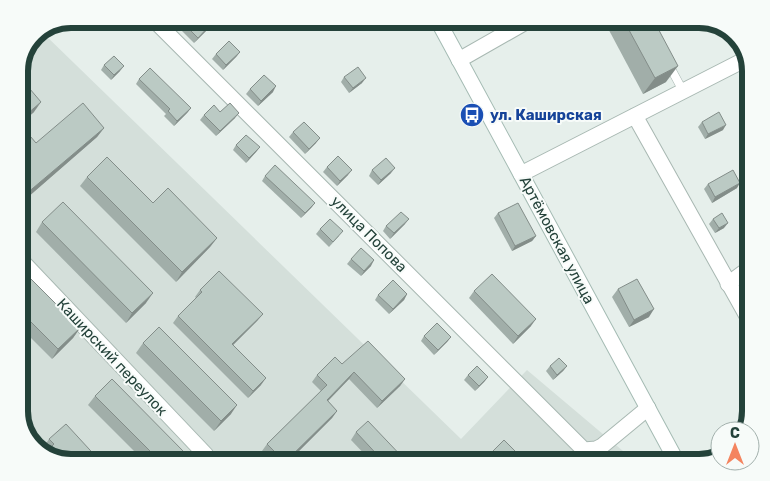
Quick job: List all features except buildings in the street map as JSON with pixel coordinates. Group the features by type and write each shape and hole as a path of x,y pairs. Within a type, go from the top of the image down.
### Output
{"street":[{"name":"улица Попова","path":"162,28 584,454"},
{"name":"Артёмовская улица","path":"442,28 673,454"},
{"path":"459,60 511,28"},
{"path":"521,174 741,62"},
{"path":"635,116 742,308"},
{"name":"Каширский переулок","path":"28,268 204,454"},
{"path":"728,284 742,274"},
{"path":"589,454 648,408"}],"lane":[{"path":"666,59 683,91"}],"shaded area":[{"path":"46,35 461,439 527,370 627,454 70,454 49,448 33,432 28,414 28,67 29,59 36,44"}],"place":[{"name":"ул. Каширская","path":"472,115"}]}
